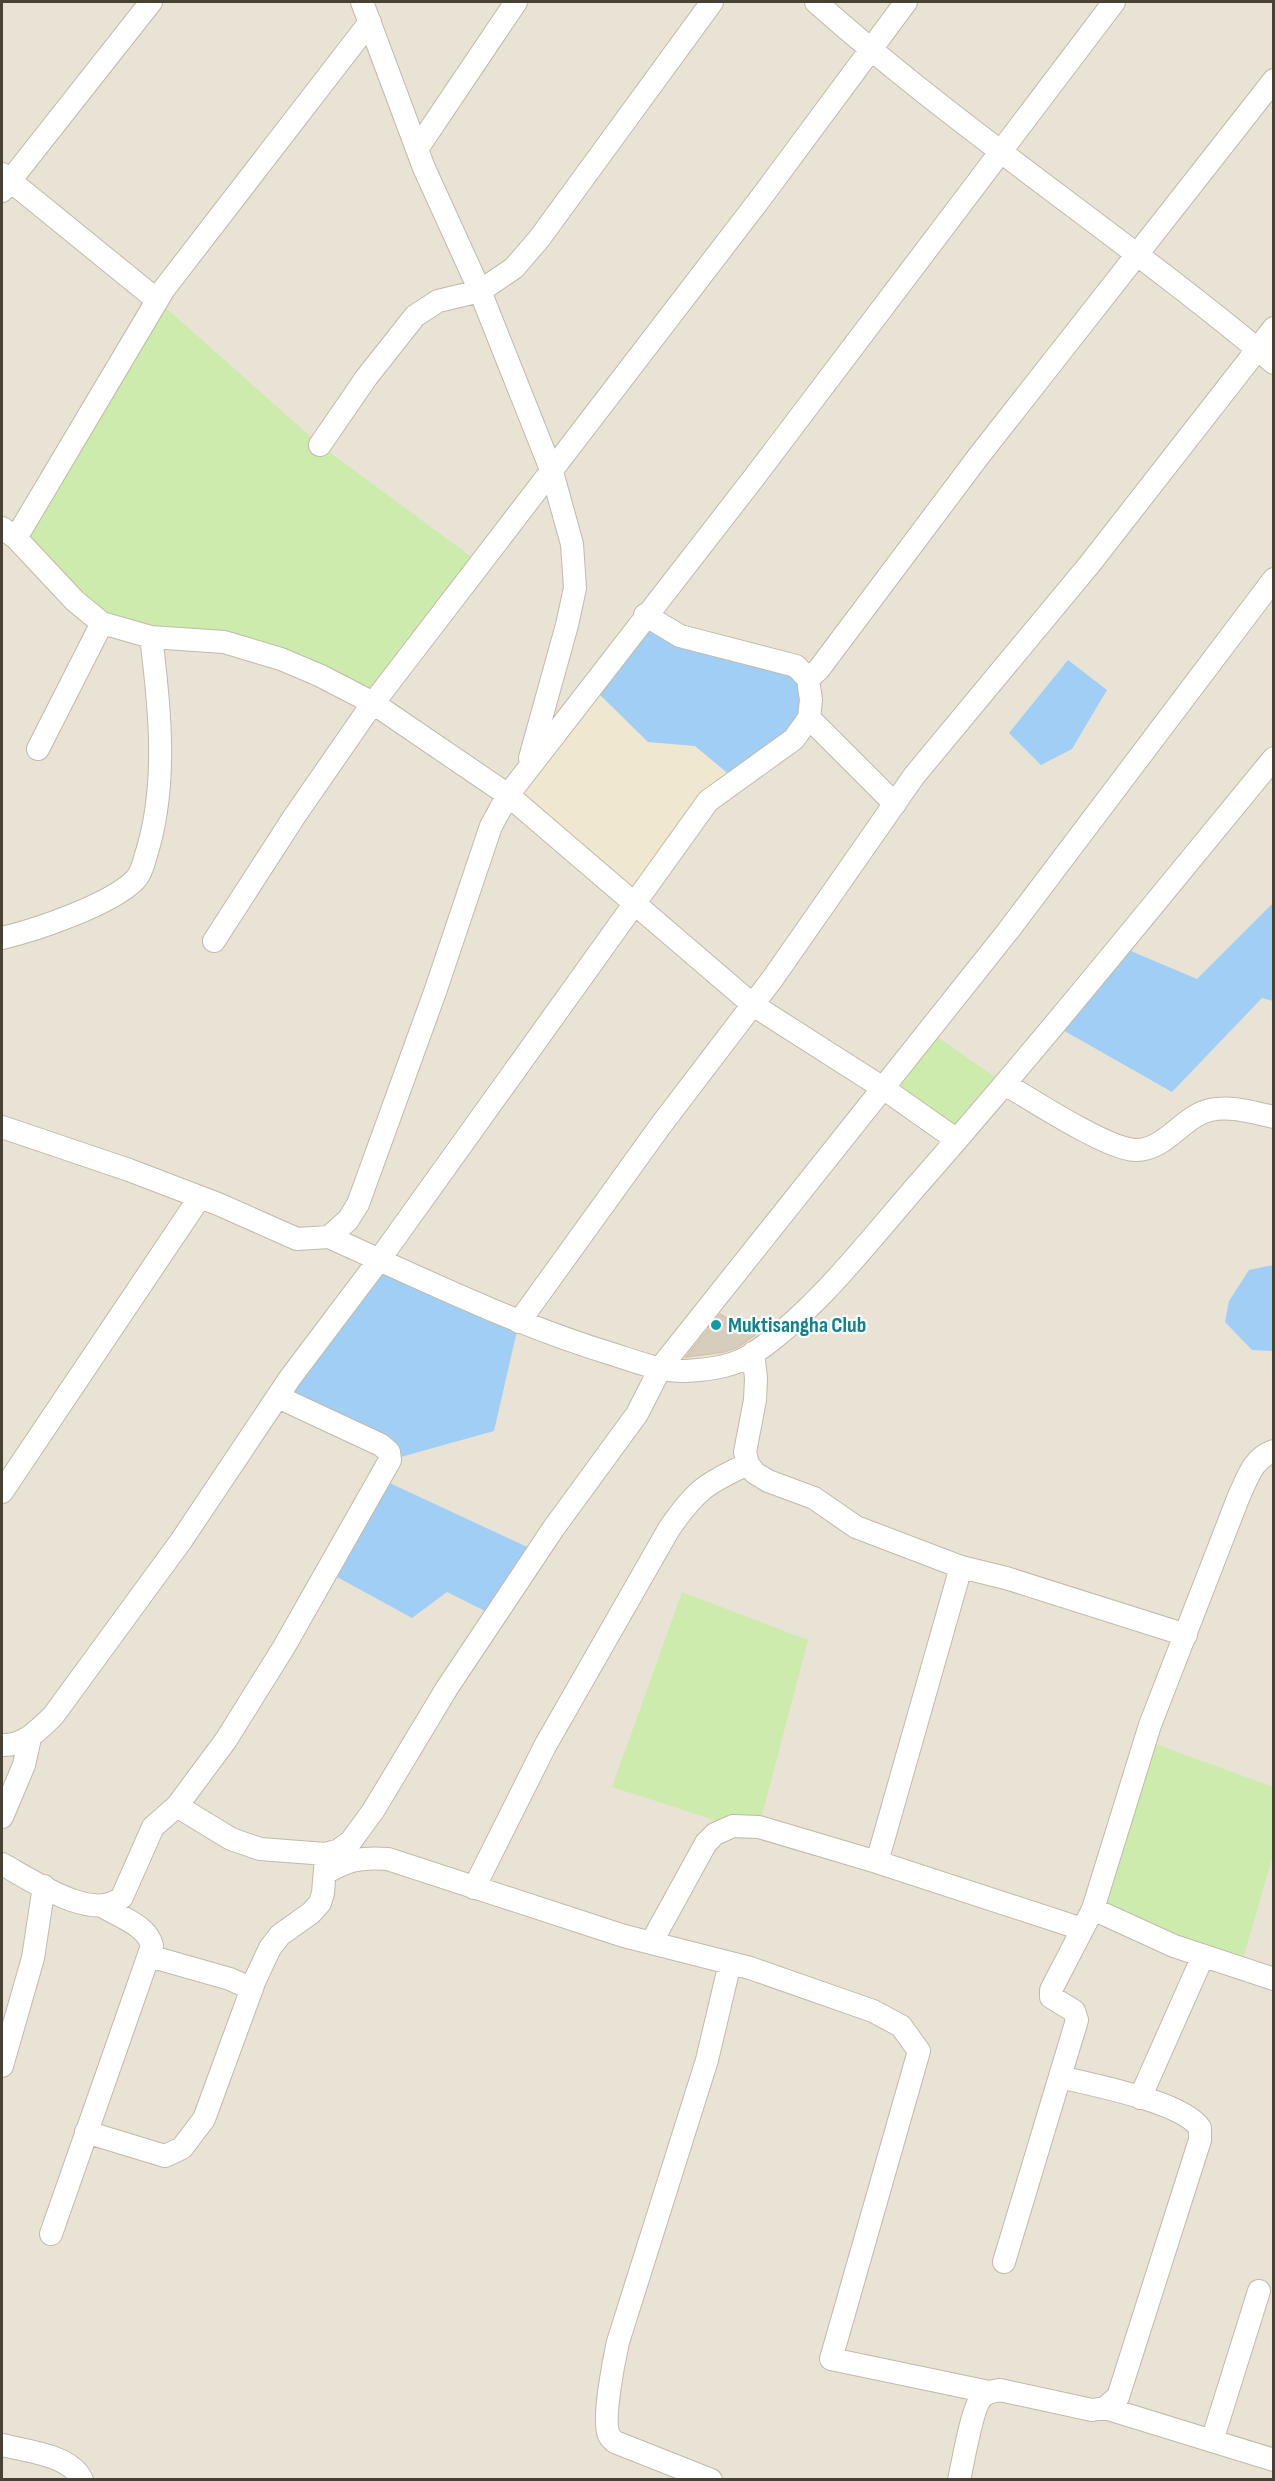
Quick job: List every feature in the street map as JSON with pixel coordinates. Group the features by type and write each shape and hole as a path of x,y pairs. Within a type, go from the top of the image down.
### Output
{"street":[{"path":"151,2 4,182 157,300"},
{"path":"417,149 516,2"},
{"path":"320,445 366,378 415,316 438,301 480,291 514,268 539,239 712,2"},
{"path":"816,2 870,50 999,153 1137,254 1265,356"},
{"path":"214,941 294,817 373,703 552,472 906,2"},
{"path":"329,1237 348,1220 358,1204 435,992 491,826 508,795 645,615 756,475 1114,2"},
{"path":"366,11 417,149 480,291 552,472 572,544 574,588 567,625 526,771"},
{"path":"366,11 157,300 9,533 75,601 102,623 151,637 224,642 236,645 281,659 321,676 373,703 508,795 753,1005 883,1088 957,1140"},
{"path":"808,679 819,669 978,457 1274,80"},
{"path":"519,1322 661,1125 753,1005 914,776 1265,356 1274,328"},
{"path":"86,2132 165,2156 182,2148 204,2119 267,1954 280,1935 311,1913 320,1903 325,1863 351,1841 373,1811 447,1688 553,1529 637,1414 661,1367 1008,931 1274,579"},
{"path":"2,1746 13,1746 30,1738 53,1716 99,1655 181,1540 278,1397 708,801 794,739 809,718 811,700 808,679 796,666 680,636 645,615"},
{"path":"38,749 102,623"},
{"path":"2,938 44,926 99,902 123,890 137,879 151,840 160,771 158,693 151,637"},
{"path":"809,718 895,804"},
{"path":"2,1127 129,1170 200,1197 297,1239 329,1237 519,1322 563,1339 682,1371 722,1366 753,1353 807,1309 1005,1084 1274,758"},
{"path":"1005,1084 1097,1137 1119,1147 1135,1150 1150,1147 1164,1140 1188,1120 1212,1109 1229,1108 1274,1117"},
{"path":"2,1492 200,1197"},
{"path":"753,1353 756,1378 755,1400 745,1452 748,1464 755,1473 768,1481 814,1498 856,1527 961,1567 1006,1578 1186,1635"},
{"path":"2,1864 89,1906 104,1907 116,1903 122,1897 153,1827 177,1806 226,1740 284,1647 390,1460 390,1452 381,1444 278,1397"},
{"path":"1004,2262 1077,2020 1074,2011 1051,1997 1051,1989 1093,1909 1150,1725 1239,1496 1254,1464 1265,1454 1274,1451"},
{"path":"474,1888 545,1746 687,1502 711,1481 748,1464"},
{"path":"877,1862 961,1567"},
{"path":"2,1817 24,1765 30,1738"},
{"path":"177,1806 231,1839 260,1849 325,1863 365,1857 388,1859 550,1914 750,1968 873,2011 901,2026 919,2051 831,2359 989,2392 999,2390 1092,2410 1105,2408 1274,2460"},
{"path":"651,1943 706,1843 716,1834 733,1826 759,1827 877,1862 1082,1929"},
{"path":"2,2066 33,1958 44,1886"},
{"path":"51,2234 152,1946 151,1937 140,1928 104,1907"},
{"path":"1093,1909 1174,1946 1274,1979"},
{"path":"149,1956 230,1979 252,1989"},
{"path":"1140,2098 1203,1956"},
{"path":"711,2480 615,2442 608,2434 609,2402 618,2342 707,2060 730,1963"},
{"path":"1060,2077 1140,2098 1188,2115 1200,2128 1200,2140 1124,2384 1118,2397 1105,2408"},
{"path":"1212,2440 1259,2291"},
{"path":"959,2480 975,2412 980,2399 989,2392"},
{"path":"2,2445 66,2462 79,2472 82,2480"}],"shaded area":[{"path":"2,2 1273,2 1273,2479 2,2479"},
{"path":"591,686 648,742 695,746 737,781 635,902 508,795"}],"green space":[{"path":"157,300 320,445 481,564 373,703 281,659 128,632 16,538"},
{"path":"929,1031 1005,1084 957,1140 883,1088"},
{"path":"682,1592 808,1640 759,1827 733,1826 612,1787"},
{"path":"1145,1740 1273,1787 1273,1856 1240,1968 1093,1909"}],"water":[{"path":"645,615 796,666 809,718 737,781 695,746 648,742 591,686"},
{"path":"1068,660 1107,690 1072,749 1041,765 1009,733"},
{"path":"1273,903 1273,1001 1262,998 1172,1092 1054,1025 1119,946 1197,979"},
{"path":"379,1260 519,1322 494,1431 390,1460 278,1397"},
{"path":"1273,1265 1273,1351 1252,1350 1225,1322 1229,1301 1249,1270"},
{"path":"381,1479 538,1552 495,1616 447,1592 412,1618 328,1572"}],"building":[{"path":"720,1314 755,1335 738,1347 724,1352 686,1357"}],"place":[{"name":"Muktisangha Club","path":"716,1325"}]}
